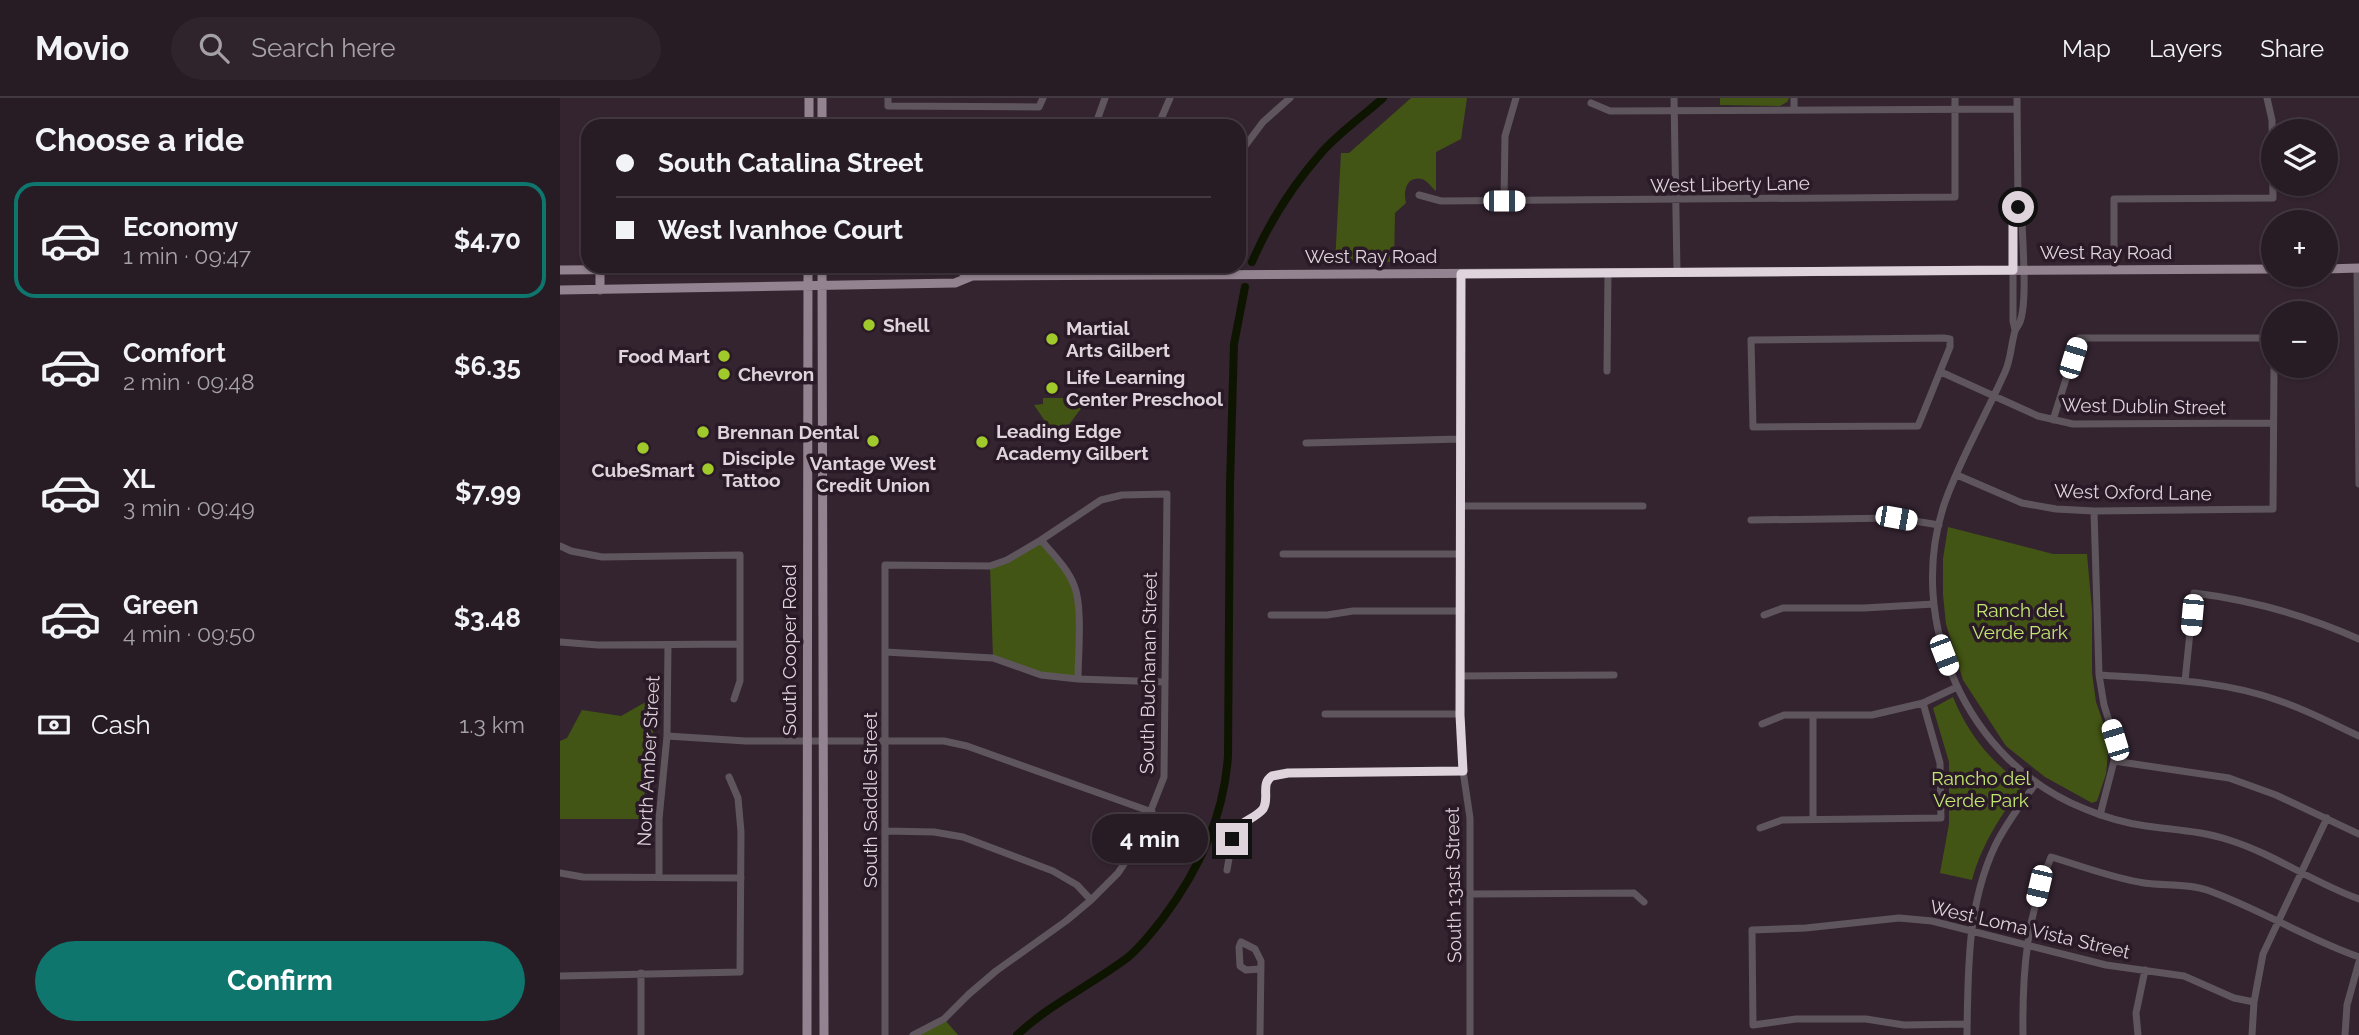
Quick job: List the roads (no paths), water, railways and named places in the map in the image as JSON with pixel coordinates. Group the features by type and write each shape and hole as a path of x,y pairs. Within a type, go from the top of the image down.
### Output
{"main road":[{"path":"809,98 809,119"},
{"path":"822,98 822,119"},
{"path":"2338,269 2358,268"},
{"name":"West Ray Road","path":"560,270 581,269"},
{"name":"West Ray Road","path":"1166,273 1242,275 2261,269"},
{"path":"600,273 600,290"},
{"name":"South Cooper Road","path":"807,1035 808,273"},
{"name":"South Cooper Road","path":"822,273 824,1035"},
{"name":"West Ray Road","path":"965,273 972,276"},
{"name":"West Ray Road","path":"560,290 955,283 972,276 1043,273"},
{"path":"807,494 824,493"}],"street":[{"path":"888,102 1039,107 1042,98"},
{"path":"1098,119 1105,98"},
{"path":"1161,119 1170,98"},
{"path":"1246,145 1264,122 1290,98"},
{"path":"1504,201 1505,136 1516,98"},
{"path":"1674,98 1676,271"},
{"path":"1794,98 1794,110"},
{"path":"1955,98 1955,110"},
{"path":"2017,98 2018,207 2013,217 2018,270 2013,321 2015,330 2006,369 1945,503 1933,570 1934,604 1942,649 1957,687 1976,720 1989,736 2036,783 2069,802 2100,814 2146,826 2178,829 2231,840 2359,899"},
{"path":"2113,270 2113,199 2273,198 2272,127 2267,98"},
{"path":"1591,103 1610,111 2017,109"},
{"name":"West Liberty Lane","path":"1419,195 1441,201 1955,197 1955,110"},
{"path":"2358,268 2359,484"},
{"path":"1607,371 1608,272"},
{"name":"South 131st Street","path":"1461,274 1460,715 1469,818 1470,1035"},
{"path":"2053,420 2079,338 2261,338"},
{"path":"1950,339 1950,347 1941,372 1918,426 1753,427 1751,340 1950,339"},
{"name":"West Dublin Street","path":"1941,372 2038,416 2073,424 2273,423"},
{"path":"2273,423 2274,378"},
{"name":"West Oxford Lane","path":"1957,475 2022,503 2056,509 2273,509 2273,423"},
{"path":"1306,443 1461,439"},
{"name":"South Buchanan Street","path":"913,1035 944,1019 996,971 1066,921 1118,873 1138,843 1164,777 1167,494 1122,495 1101,500 1041,540"},
{"path":"1461,506 1643,506"},
{"path":"2094,511 2099,675 2115,740 2114,761 2100,814"},
{"path":"1751,520 1896,518 1939,525"},
{"path":"1041,540 1075,586 1078,600 1077,680"},
{"name":"South Saddle Street","path":"886,1035 886,565 990,566 1007,560 1041,540"},
{"path":"560,546 571,551 603,557 740,555 740,681 734,699"},
{"path":"1283,554 1461,554"},
{"path":"2185,681 2194,593 2229,597 2288,612 2319,621 2359,639"},
{"path":"1764,615 1783,608 1864,608 1934,604"},
{"path":"1271,615 1326,615 1353,611 1461,611"},
{"path":"560,642 598,645 740,644"},
{"name":"North Amber Street","path":"659,877 659,819 667,736 668,645"},
{"path":"885,652 993,658 1041,675 1077,680 1166,682"},
{"path":"1461,676 1615,675"},
{"path":"2099,675 2185,681 2245,691 2280,700 2359,736"},
{"path":"1762,724 1784,715 1872,715 1923,703 1957,687"},
{"path":"1760,828 1782,820 1941,818 1940,763 1923,703"},
{"path":"1325,714 1460,715"},
{"path":"1813,716 1813,819"},
{"path":"667,736 747,741 944,741 967,746 1152,812"},
{"path":"2114,761 2229,778 2276,795 2359,834"},
{"path":"1227,870 1234,830 1263,809 1266,803 1266,784 1272,776 1288,773 1463,771"},
{"path":"560,976 740,972 741,832 738,798 729,777"},
{"path":"1967,1035 1968,964 1981,884 1997,843 2036,783"},
{"path":"2252,1035 2254,1002 2263,954 2327,818"},
{"path":"886,831 934,831 963,838 1053,871 1077,885 1091,900"},
{"path":"2023,1035 2022,992 2026,944 2039,886 2051,856 2115,877 2204,889 2238,902 2359,960 2347,1005 2346,1035"},
{"path":"560,873 583,877 741,878"},
{"path":"1471,894 1634,893 1644,902"},
{"name":"West Loma Vista Street","path":"1967,1024 1904,1025 1866,1019 1796,1019 1753,1025 1752,930 1806,928 1899,918 1932,921 2106,965 2184,976 2234,998 2254,1002"},
{"path":"1260,969 1260,1035"},
{"path":"2138,1035 2136,1013 2145,970"},
{"path":"641,973 641,1035"}],"waterway":[{"path":"1252,262 1274,218 1311,165 1336,138 1383,98"},
{"path":"1017,1035 1043,1014 1127,958 1142,944 1188,881 1208,842 1215,821 1226,779 1228,756 1234,344 1245,287"}],"place":[{"name":"Shell","path":"869,325"},
{"name":"Martial Arts Gilbert","path":"1052,339"},
{"name":"Food Mart","path":"724,356"},
{"name":"Chevron","path":"724,374"},
{"name":"Life Learning Center Preschool","path":"1052,388"},
{"name":"Brennan Dental","path":"703,432"},
{"name":"Vantage West Credit Union","path":"873,441"},
{"name":"Leading Edge Academy Gilbert","path":"982,442"},
{"name":"CubeSmart","path":"643,448"},
{"name":"Disciple Tattoo","path":"708,469"}],"park label":[{"name":"Ranch del Verde Park","path":"2020,621"},
{"name":"Rancho del Verde Park","path":"1981,789"}]}
